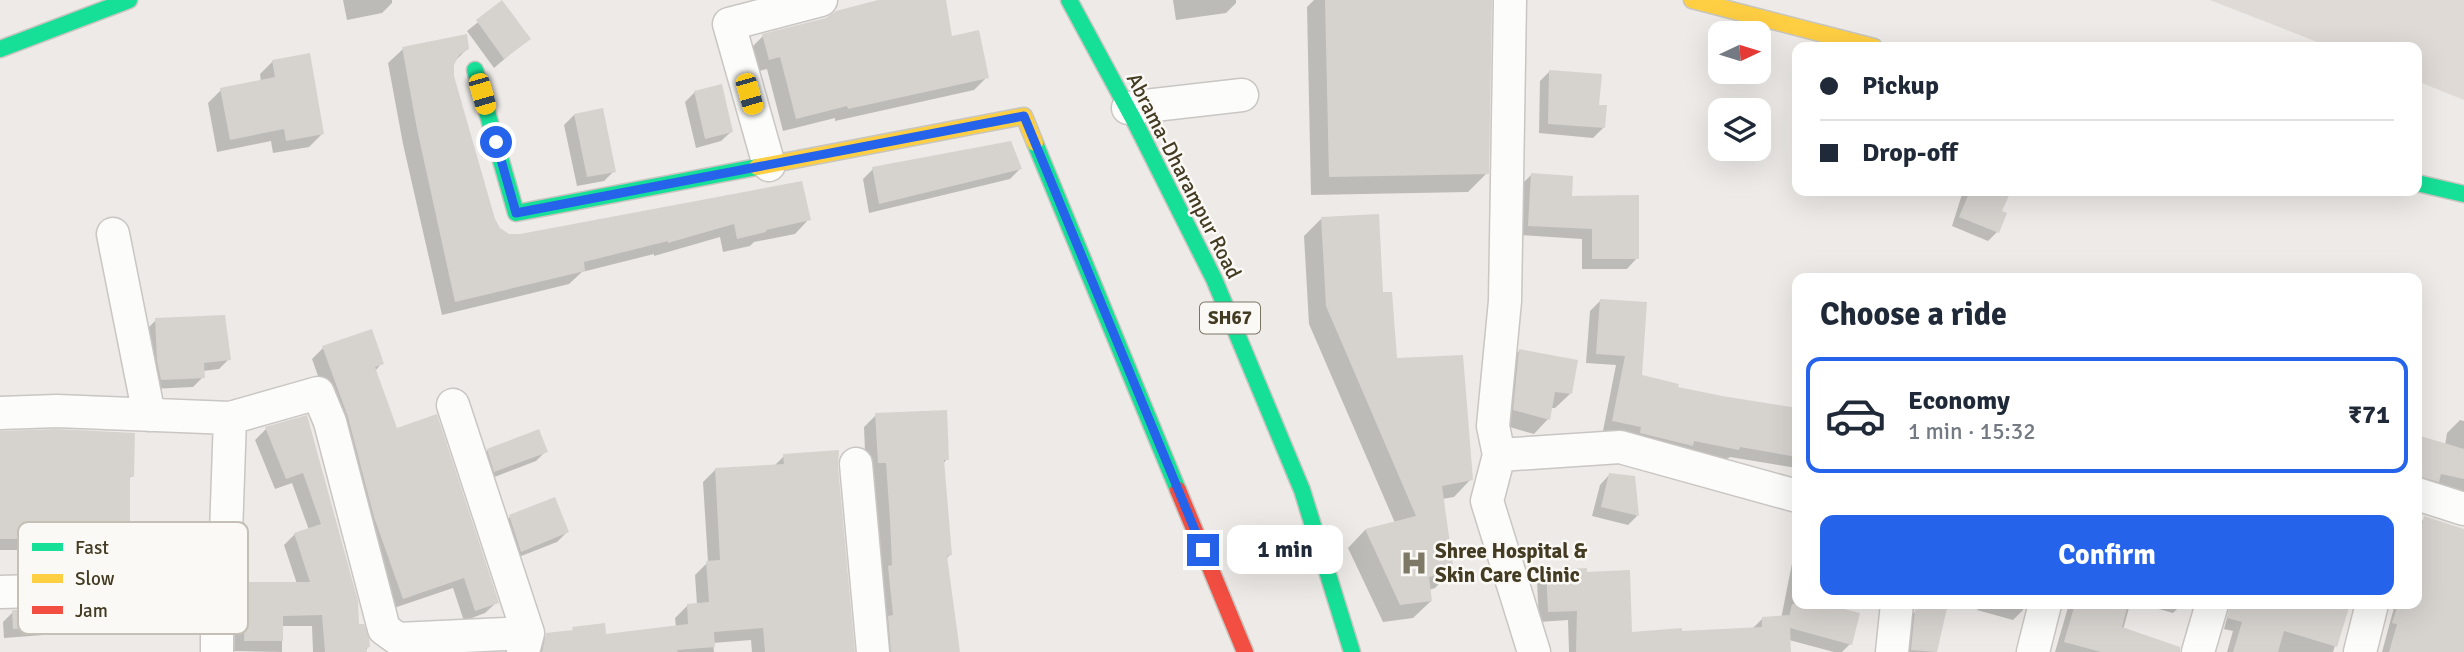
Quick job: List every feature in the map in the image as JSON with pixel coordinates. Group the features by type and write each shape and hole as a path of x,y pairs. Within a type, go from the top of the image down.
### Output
{"street":[{"path":"0,49 129,0"},
{"path":"769,165 729,24 821,0"},
{"name":"Abrama-Dharampur Road","path":"1069,0 1128,108 1214,279 1297,478 1352,652"},
{"path":"1510,0 1506,301 1493,426 1499,455 1487,501 1534,652"},
{"path":"1692,0 1855,42"},
{"path":"475,70 516,213 1024,116 1245,652"},
{"path":"1128,108 1242,96"},
{"path":"2422,184 2464,194"},
{"path":"113,234 149,415"},
{"path":"0,412 57,411 230,418 317,393 330,422 384,629 398,639 525,643 453,405"},
{"path":"226,522 230,418"},
{"path":"1499,455 1620,447 1792,495"},
{"path":"856,464 873,652"},
{"path":"2422,496 2464,509"},
{"path":"0,592 18,592"},
{"path":"1892,652 1896,609"},
{"path":"2033,652 2044,609"},
{"path":"2198,652 2211,609"},
{"path":"2360,652 2371,609"},
{"path":"216,652 217,634"}],"shaded area":[{"path":"2210,0 2464,0 2464,100 2422,83 2422,42 2317,42"}],"building":[{"path":"502,0 531,39 504,59 476,20"},
{"path":"878,0 946,0 952,36 979,30 989,78 848,109 847,106 796,119 780,57 769,60 762,34 826,18 836,11"},
{"path":"1325,0 1492,0 1489,174 1329,177"},
{"path":"467,34 469,49 459,55 454,65 454,76 495,219 500,228 509,234 802,181 811,220 737,239 734,224 668,243 584,262 585,271 455,302 402,47"},
{"path":"310,53 324,134 286,141 284,129 230,140 220,88 275,77 272,60"},
{"path":"1549,70 1602,74 1599,105 1607,105 1605,128 1548,124"},
{"path":"722,84 733,132 705,139 694,91"},
{"path":"603,108 616,172 587,177 574,114"},
{"path":"1011,141 1022,169 879,204 872,167"},
{"path":"1531,173 1573,176 1572,196 1639,195 1639,259 1592,259 1592,229 1528,226"},
{"path":"1968,196 2009,196 2002,211 2007,213 1999,233 1959,217"},
{"path":"1379,214 1383,292 1392,292 1397,358 1463,355 1473,480 1442,486 1454,572 1429,577 1432,601 1400,605 1365,529 1416,516 1326,306 1321,217"},
{"path":"1600,299 1647,302 1642,375 1679,384 1678,387 1792,407 1792,456 1694,441 1693,446 1640,433 1641,427 1612,421 1625,356 1596,354"},
{"path":"225,315 231,360 204,363 205,378 161,380 157,361 155,318"},
{"path":"372,329 384,364 375,367 397,428 437,414 499,603 475,611 464,578 403,599 374,517 348,417 322,346"},
{"path":"1519,349 1578,360 1572,394 1555,392 1550,420 1513,410"},
{"path":"947,410 949,460 944,460 952,555 947,556 960,652 891,652 888,616 893,615 888,566 892,565 890,520 886,463 878,463 875,413"},
{"path":"307,415 358,601 359,624 364,624 369,638 370,647 366,648 367,652 325,652 322,615 283,616 283,641 244,641 244,634 248,634 248,582 310,582 294,533 321,524 303,473 286,479 265,427"},
{"path":"57,429 135,433 134,477 130,476 130,522 18,522 18,539 0,539 0,431"},
{"path":"539,429 548,452 494,472 487,449"},
{"path":"2422,436 2464,449 2464,479 2441,474 2439,482 2422,477"},
{"path":"839,450 838,466 855,652 765,652 763,628 714,632 715,647 677,650 678,652 542,652 546,633 573,630 572,627 605,623 606,634 688,624 687,604 709,602 706,561 720,560 715,468 784,464 783,454"},
{"path":"1609,473 1635,476 1639,516 1601,507"},
{"path":"555,497 569,532 521,552 509,515"},
{"path":"2424,516 2464,529 2464,652 2389,652 2397,624 2392,623 2396,609 2422,609"},
{"path":"1546,570 1630,570 1632,632 1762,627 1762,617 1789,617 1792,604 1792,609 1844,609 1860,613 1852,645 1790,628 1791,652 1576,652 1577,611 1548,612"},
{"path":"1915,609 1947,609 1937,652 1911,650"},
{"path":"2074,609 2127,609 2122,627 2180,647 2180,652 2101,652 2064,642"},
{"path":"2229,609 2348,609 2337,647 2284,631 2278,652 2233,652 2242,622 2227,618"},
{"path":"12,610 18,610 18,629 13,629"}],"traffic: fast":[{"path":"0,49 129,0"},
{"path":"1069,0 1135,122 1214,279 1302,490 1352,652"},
{"path":"475,70 516,213 757,167"},
{"path":"1035,143 1178,490"},
{"path":"2422,184 2464,194"}],"traffic: slow":[{"path":"1692,0 1855,42"},
{"path":"757,167 1024,116 1035,143"}],"traffic: jam":[{"path":"1178,490 1245,652"}],"place":[{"name":"Shree Hospital & Skin Care Clinic","path":"1414,563"}],"route":[{"path":"496,142 516,213 1024,116 1203,550"}]}
